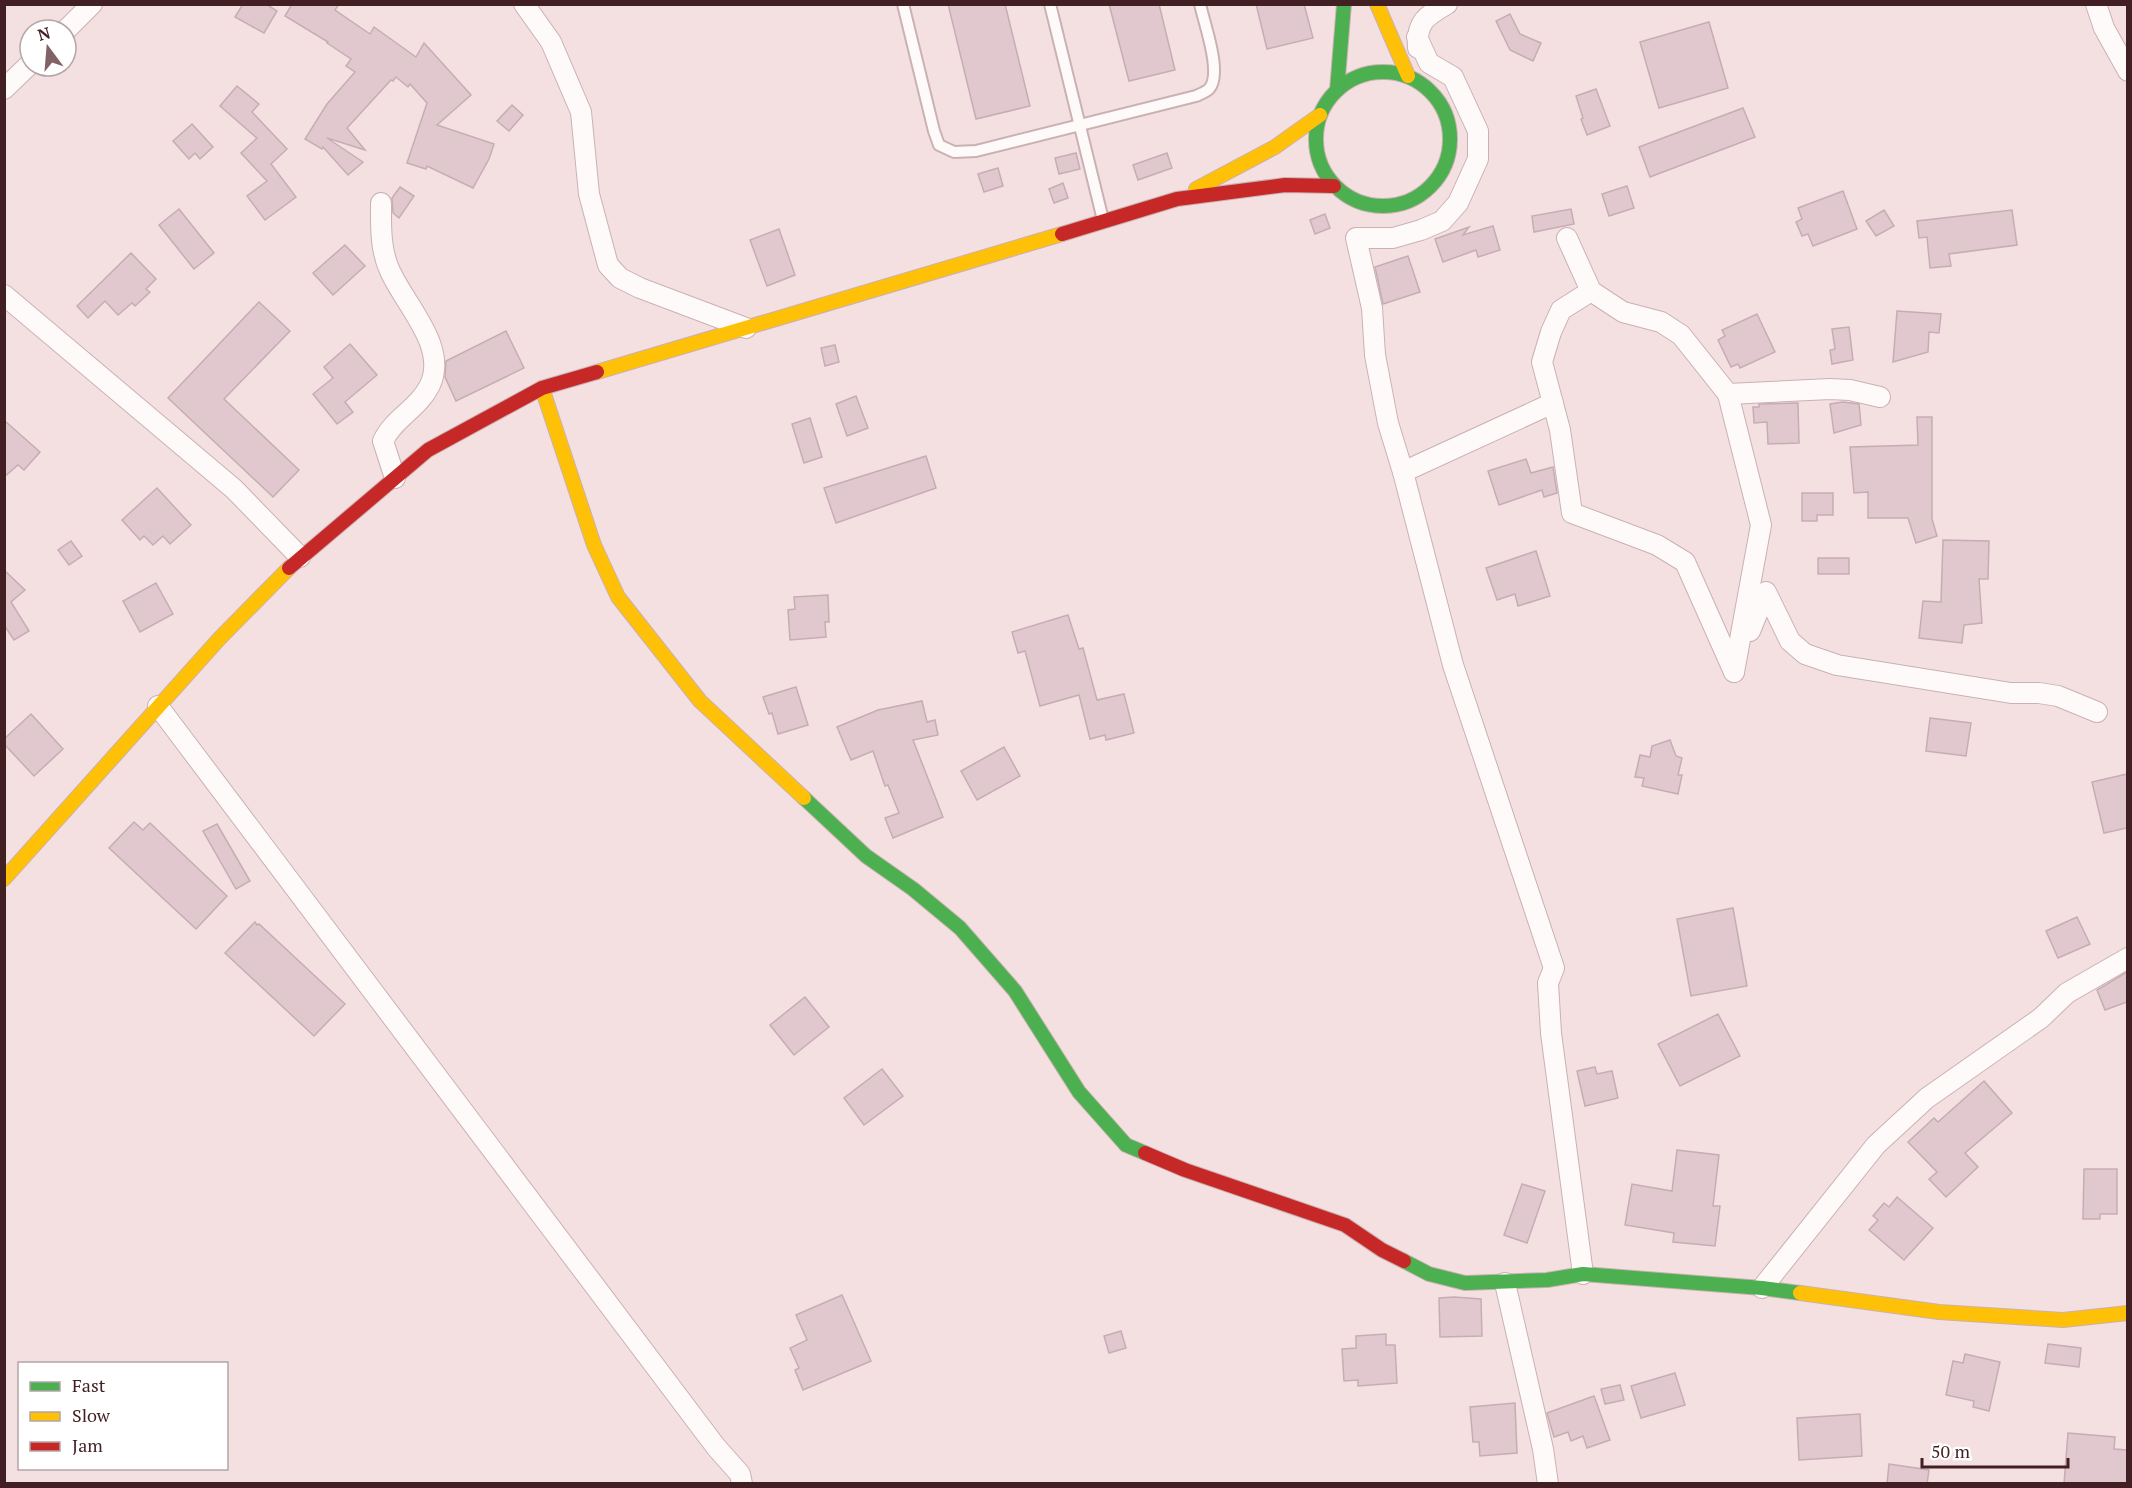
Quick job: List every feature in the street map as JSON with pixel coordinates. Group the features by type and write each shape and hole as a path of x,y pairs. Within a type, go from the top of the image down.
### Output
{"main road":[{"path":"1337,90 1344,4"},
{"path":"1377,4 1414,80"},
{"path":"1378,72 1393,73 1414,80 1432,93 1442,105 1448,119 1450,149 1439,177 1418,197 1403,203 1381,206 1359,202 1345,195 1325,174 1316,145 1316,130 1327,102 1337,90 1363,75 1378,72"},
{"path":"1177,199 1275,147 1320,115"},
{"path":"4,879 219,639 300,557 428,450 542,388 747,329 1177,199 1285,185 1334,186"},
{"path":"542,388 594,545 618,597 700,701 866,855 913,889 960,928 1015,991 1079,1092 1126,1145 1185,1170 1345,1225 1382,1250 1428,1274 1465,1283 1547,1280 1583,1274 1762,1288 1950,1313 2063,1320 2127,1312"}],"street":[{"path":"78,18 92,4"},
{"path":"524,4 551,42 581,112 589,195 608,265 620,278 640,288 747,329"},
{"path":"1414,80 1417,37 1421,24 1431,14 1447,4"},
{"path":"2096,4 2104,28 2127,71"},
{"path":"1417,37 1430,63 1453,77 1478,131 1478,159 1458,203 1442,221 1421,230 1393,237 1356,238 1372,308 1375,355 1388,423 1453,665 1554,968 1548,983 1551,1034 1583,1274"},
{"path":"4,89 18,76"},
{"path":"381,202 382,246 389,270 431,342 435,361 431,384 416,406 388,431 383,441 395,478"},
{"path":"1567,238 1591,291 1623,312 1661,322 1681,334 1728,394 1761,525 1734,672"},
{"path":"1591,291 1561,310 1551,332 1542,362 1560,430 1572,513 1657,545 1685,562 1734,672"},
{"path":"4,295 234,489 300,557"},
{"path":"1728,394 1830,388 1880,397"},
{"path":"1403,472 1553,403"},
{"path":"1734,672 1766,592 1790,641 1804,654 1837,665 2011,693 2058,696 2097,712"},
{"path":"158,706 716,1448 740,1474 742,1484"},
{"path":"1762,1288 1876,1145 1919,1106 2041,1018 2067,993 2127,958"},
{"path":"1505,1283 1543,1449 1548,1484"}],"lane":[{"path":"903,4 934,131 939,145 954,152 976,151 1196,96 1208,90 1214,79 1214,67 1200,4"},
{"path":"1050,4 1104,221"}],"building":[{"path":"243,4 266,4 277,11 264,33 235,17"},
{"path":"292,4 339,4 335,10 370,34 374,27 416,57 424,43 471,95 437,125 494,144 489,159 473,188 427,166 426,169 407,163 427,103 410,84 408,87 396,77 347,128 365,150 327,138 363,162 348,175 323,147 322,149 305,139 327,104 355,72 346,66 351,59 285,16"},
{"path":"948,4 1005,4 1030,106 976,119"},
{"path":"1109,4 1159,4 1175,70 1129,81"},
{"path":"1256,4 1304,4 1313,38 1267,49"},
{"path":"1510,14 1520,34 1541,43 1533,61 1510,50 1496,21"},
{"path":"1709,22 1728,88 1659,108 1640,42"},
{"path":"237,86 259,104 252,112 287,149 271,164 296,197 265,220 247,196 267,181 241,153 257,138 220,106"},
{"path":"1596,89 1610,126 1587,135 1576,96"},
{"path":"512,105 523,115 509,131 497,121"},
{"path":"1743,108 1755,137 1650,177 1639,147"},
{"path":"192,124 213,147 200,159 195,153 189,159 173,141"},
{"path":"1076,153 1080,169 1059,174 1055,158"},
{"path":"1167,153 1172,168 1138,180 1133,165"},
{"path":"998,168 1003,186 984,192 978,174"},
{"path":"1063,183 1068,198 1054,203 1049,189"},
{"path":"1627,186 1634,208 1609,216 1602,194"},
{"path":"400,187 414,196 399,218 393,213 392,198"},
{"path":"1843,191 1857,229 1813,246 1808,234 1802,236 1796,222 1802,219 1798,208"},
{"path":"179,209 214,253 194,269 159,225"},
{"path":"1571,209 1574,224 1534,232 1532,216"},
{"path":"1884,210 1894,226 1876,236 1866,221"},
{"path":"2012,210 2017,245 1949,254 1951,266 1930,268 1927,237 1919,238 1917,221"},
{"path":"1325,214 1330,228 1315,234 1310,220"},
{"path":"1493,226 1500,250 1478,257 1476,250 1443,262 1435,239 1469,227 1463,235"},
{"path":"779,229 795,275 767,286 750,240"},
{"path":"345,245 365,266 333,295 313,273"},
{"path":"131,253 156,279 146,289 150,292 135,306 132,303 118,315 105,301 88,318 77,306"},
{"path":"1408,256 1420,292 1383,304 1375,267"},
{"path":"259,302 290,331 224,399 299,470 273,497 168,398"},
{"path":"1897,311 1941,314 1939,333 1929,332 1928,352 1893,362"},
{"path":"1757,314 1775,352 1740,368 1738,364 1731,367 1718,340 1725,336 1722,330"},
{"path":"1849,327 1853,360 1832,364 1830,350 1835,349 1832,329"},
{"path":"506,331 524,368 456,401 445,377 446,361"},
{"path":"350,344 377,375 345,402 353,412 337,424 313,394 333,378 324,367"},
{"path":"835,345 839,362 825,366 821,348"},
{"path":"856,396 868,428 847,436 836,404"},
{"path":"1843,402 1859,404 1861,425 1834,433 1830,404"},
{"path":"1798,403 1799,443 1768,444 1767,422 1754,423 1753,407 1759,407 1759,404"},
{"path":"1917,417 1932,417 1932,519 1937,536 1916,543 1908,518 1868,518 1868,492 1854,493 1850,447 1918,445"},
{"path":"810,418 822,457 804,463 792,424"},
{"path":"5,421 40,452 24,470 18,465 4,477"},
{"path":"926,456 936,488 836,523 824,488"},
{"path":"1526,459 1531,473 1553,467 1557,493 1544,497 1542,490 1499,505 1488,471"},
{"path":"157,488 191,525 170,544 163,536 153,545 144,536 140,540 122,520"},
{"path":"1802,493 1833,493 1833,515 1817,515 1817,521 1802,521"},
{"path":"1943,540 1989,541 1988,579 1979,579 1982,623 1964,625 1962,643 1919,638 1923,601 1941,602"},
{"path":"71,541 82,556 69,565 58,550"},
{"path":"1536,551 1550,596 1518,606 1515,594 1497,600 1486,568"},
{"path":"1818,558 1849,558 1849,574 1818,574"},
{"path":"4,570 25,590 11,602 29,631 14,640 4,625"},
{"path":"156,583 173,614 140,632 123,601"},
{"path":"828,595 829,622 825,622 826,637 790,640 788,610 795,609 794,597"},
{"path":"1068,615 1079,649 1083,648 1097,700 1124,694 1134,733 1106,740 1105,735 1090,739 1079,695 1040,706 1025,651 1018,653 1012,632"},
{"path":"796,687 808,725 778,734 772,713 769,714 763,697"},
{"path":"922,701 927,722 935,720 938,735 913,740 943,817 893,838 885,818 899,813 888,785 885,786 873,751 851,760 837,727 878,710"},
{"path":"31,714 63,749 34,776 4,744 4,739"},
{"path":"1930,718 1971,723 1966,756 1926,751"},
{"path":"1670,740 1676,756 1682,758 1678,775 1682,775 1678,794 1642,786 1644,778 1635,777 1640,755 1650,757 1652,746"},
{"path":"1004,747 1020,776 977,800 961,771"},
{"path":"2127,774 2127,828 2104,833 2092,782"},
{"path":"134,822 143,830 150,823 227,896 196,929 109,848"},
{"path":"217,824 250,881 236,889 203,831"},
{"path":"1733,908 1747,986 1691,996 1677,919"},
{"path":"2077,917 2090,944 2058,958 2046,931"},
{"path":"255,922 345,1004 314,1036 225,953"},
{"path":"2127,972 2127,1002 2105,1010 2097,990"},
{"path":"805,997 829,1027 794,1055 770,1025"},
{"path":"1718,1014 1740,1056 1680,1086 1658,1044"},
{"path":"1595,1067 1597,1074 1612,1071 1618,1098 1585,1106 1577,1071"},
{"path":"882,1069 903,1096 864,1125 844,1098"},
{"path":"1984,1081 2012,1113 1965,1153 1978,1167 1946,1197 1929,1179 1937,1172 1908,1142 1934,1118 1938,1122"},
{"path":"1677,1150 1719,1155 1713,1206 1720,1206 1715,1246 1673,1242 1674,1233 1625,1225 1632,1184 1672,1191"},
{"path":"2084,1169 2117,1169 2117,1214 2100,1214 2100,1219 2083,1219"},
{"path":"1522,1184 1545,1191 1527,1243 1504,1235"},
{"path":"1897,1197 1933,1228 1904,1260 1869,1230 1878,1220 1873,1216 1884,1203 1889,1207"},
{"path":"842,1295 871,1361 803,1390 795,1370 799,1368 790,1348 807,1340 796,1315"},
{"path":"1439,1298 1481,1299 1482,1336 1440,1337"},
{"path":"1121,1331 1126,1348 1109,1353 1104,1336"},
{"path":"1386,1334 1386,1345 1395,1345 1397,1383 1358,1386 1358,1380 1344,1381 1342,1349 1356,1348 1356,1336"},
{"path":"2048,1344 2081,1348 2079,1367 2045,1363"},
{"path":"1965,1354 2000,1362 1989,1411 1973,1407 1974,1401 1946,1395 1953,1361 1963,1363"},
{"path":"1675,1373 1685,1405 1641,1418 1631,1386"},
{"path":"1620,1385 1624,1400 1605,1404 1601,1389"},
{"path":"1594,1396 1610,1440 1587,1448 1583,1436 1571,1441 1568,1432 1554,1437 1547,1413"},
{"path":"1515,1403 1517,1453 1480,1456 1479,1442 1473,1442 1470,1407"},
{"path":"1860,1414 1862,1456 1799,1460 1797,1418"},
{"path":"2068,1433 2115,1437 2114,1449 2127,1450 2127,1484 2064,1484"},
{"path":"1889,1464 1929,1470 1927,1484 1887,1484"}],"traffic: fast":[{"path":"1337,90 1344,4"},
{"path":"1383,72 1409,77 1431,91 1445,113 1450,139 1445,165 1431,187 1409,201 1383,206 1357,201 1335,187 1321,165 1316,139 1321,113 1335,91 1357,77 1383,72"},
{"path":"804,798 866,856 913,889 960,928 1015,991 1079,1092 1126,1145 1145,1153"},
{"path":"1404,1261 1429,1274 1465,1283 1547,1280 1583,1274 1800,1293"}],"traffic: slow":[{"path":"1377,4 1408,76"},
{"path":"1196,189 1275,147 1320,115"},
{"path":"597,372 1062,234"},
{"path":"542,388 594,545 618,597 700,701 804,798"},
{"path":"4,879 219,639 289,568"},
{"path":"1800,1293 1939,1312 2063,1320 2128,1313"}],"traffic: jam":[{"path":"1062,234 1177,199 1285,185 1334,186"},
{"path":"289,568 428,450 542,388 597,372"},
{"path":"1145,1153 1185,1170 1345,1225 1382,1250 1404,1261"}]}
